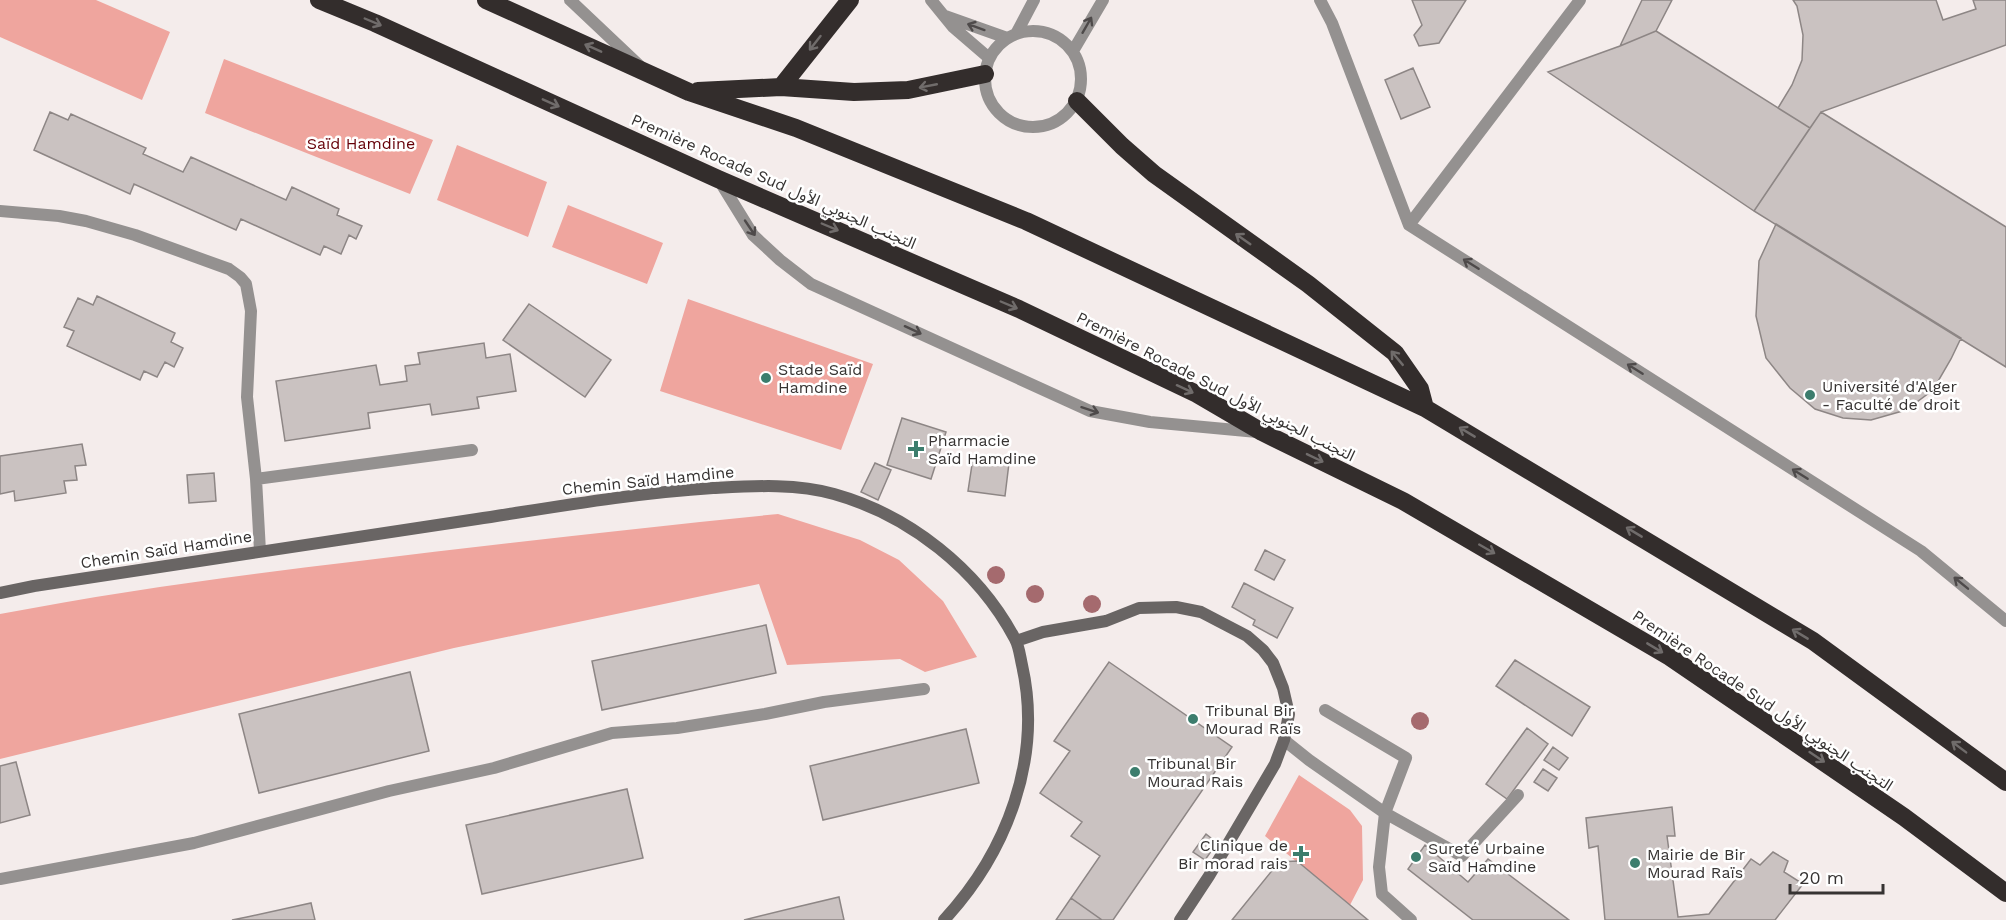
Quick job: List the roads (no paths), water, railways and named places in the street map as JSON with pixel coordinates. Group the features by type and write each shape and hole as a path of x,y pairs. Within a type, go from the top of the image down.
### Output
{"highway":[{"name":"Première Rocade Sud التجنب الجنوبي الأول","path":"319,0 375,23 718,179 1019,309 1197,394 1262,432 1403,501 1670,657 1904,817 2006,893"},
{"path":"486,0 689,92 796,128 1026,221 1425,408 1813,642 2006,782"},
{"path":"781,87 850,0"},
{"path":"689,92 781,87 854,92 908,90 987,66"},
{"path":"1077,101 1154,174 1308,284 1395,353 1420,389 1425,408"}],"main road":[{"name":"Chemin Saïd Hamdine","path":"0,593 260,551 669,491 750,486 799,488 833,493 883,513 920,533 985,591 1016,641 1027,686 1028,739 1018,793 1004,832 984,868 944,920"},
{"path":"1016,641 1043,632 1106,621 1139,608 1176,607 1201,612 1247,636 1263,650 1273,663 1283,688 1289,714 1284,740 1275,764 1209,876 1180,920"}],"street":[{"path":"570,0 646,72"},
{"path":"932,0 987,66"},
{"path":"944,15 1011,36 1036,31 1050,34 1063,41 1073,51 1079,62 1082,76 1077,101 1067,115 1053,124 1036,128 1020,126 1005,118 993,106 986,91 987,66 997,47 1011,36 1034,0"},
{"path":"1073,51 1103,0"},
{"path":"1320,0 1332,23 1409,225 1921,550 2006,621"},
{"path":"1409,225 1580,0"},
{"path":"718,179 753,235 780,261 811,284 1090,411 1150,422 1262,432"},
{"path":"0,211 59,216 135,235 229,269 246,284 251,311 247,397 256,479 260,551"},
{"path":"256,479 472,450"},
{"path":"0,879 194,843 399,789 494,768 612,733 678,728 824,702 924,689"},
{"path":"1325,710 1406,758 1385,813 1379,867 1382,894 1411,920"},
{"path":"1284,740 1385,813 1462,856 1518,795"}],"place":[{"name":"Stade Saïd Hamdine","path":"766,378"},
{"name":"Université d'Alger - Faculté de droit","path":"1810,395"},
{"name":"Pharmacie Saïd Hamdine","path":"916,449"},
{"name":"Tribunal Bir Mourad Raïs","path":"1193,719"},
{"name":"Tribunal Bir Mourad Rais","path":"1135,772"},
{"name":"Clinique de Bir morad rais","path":"1301,854"},
{"name":"Sureté Urbaine Saïd Hamdine","path":"1416,857"},
{"name":"Mairie de Bir Mourad Raïs","path":"1635,863"}],"park label":[{"name":"Saïd Hamdine","path":"361,143"}]}
